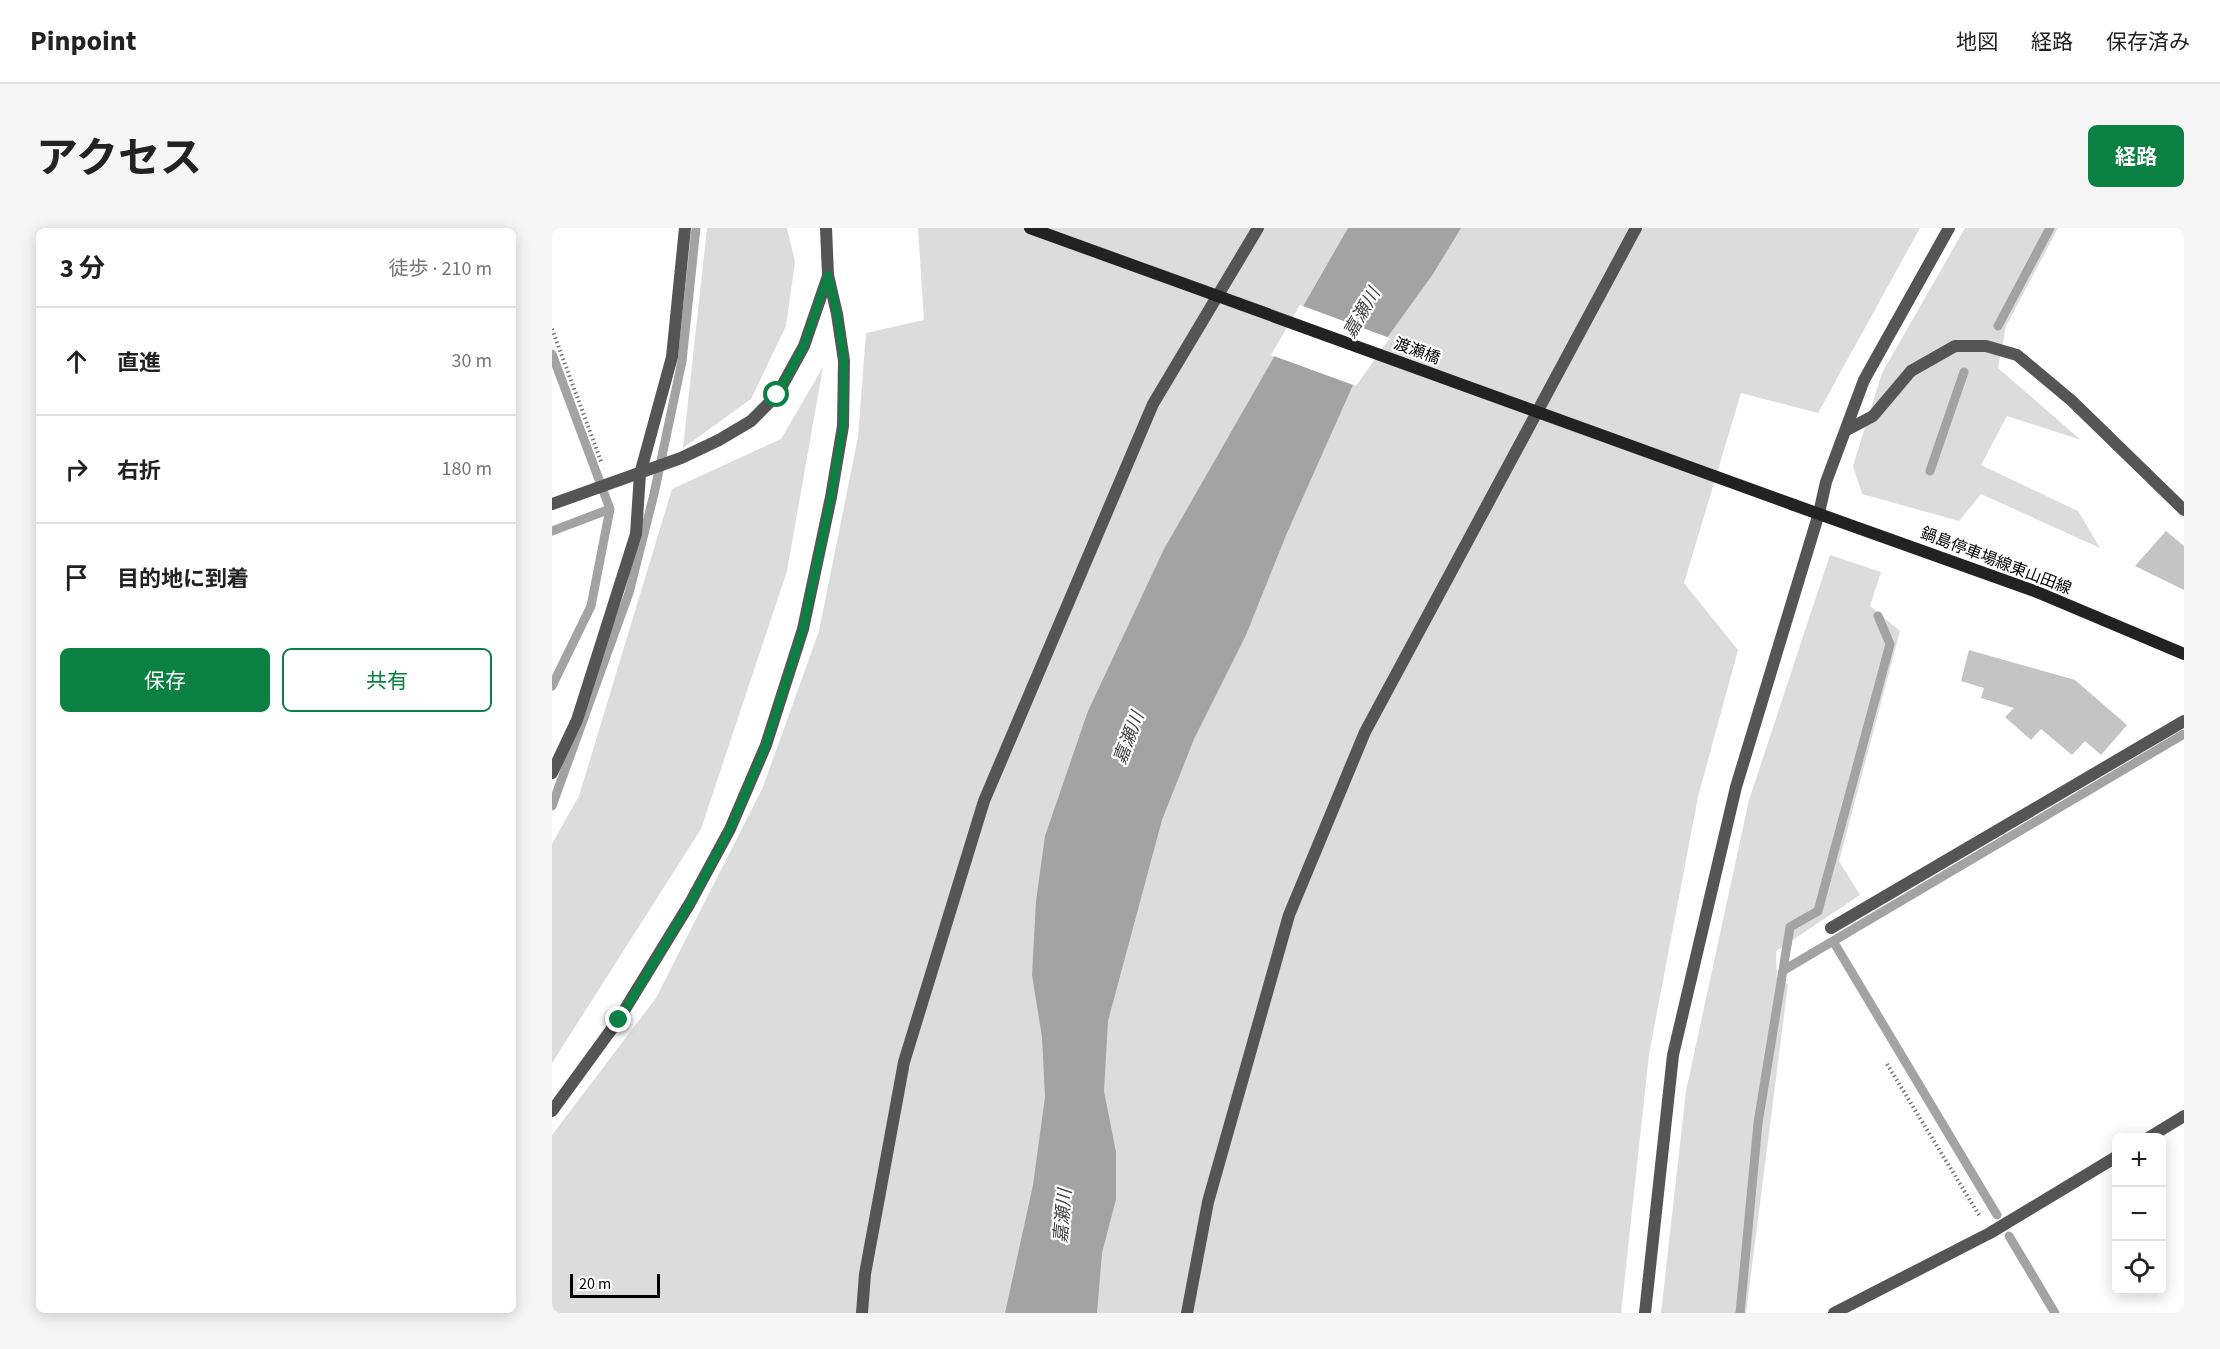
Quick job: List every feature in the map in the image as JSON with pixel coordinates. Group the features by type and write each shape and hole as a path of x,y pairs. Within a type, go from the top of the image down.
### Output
{"main road":[{"name":"渡瀬橋","path":"1029,228 1794,506"},
{"name":"鍋島停車場線東山田線","path":"1794,506 2037,592 2184,654"}],"street":[{"path":"552,772 578,720 636,534 639,474 672,357 685,228"},
{"path":"552,1111 619,1020 690,903 730,829 766,745 803,629 831,497 843,426 844,361 828,275 826,228"},
{"path":"862,1313 865,1274 904,1062 984,801 1153,404 1258,228"},
{"path":"1187,1313 1208,1202 1289,915 1365,732 1636,228"},
{"path":"1645,1313 1672,1055 1736,787 1826,482 1864,380 1949,228"},
{"path":"552,504 681,458 719,440 751,421 777,395 804,346 828,275"},
{"path":"1845,431 1873,416 1911,371 1955,346 1986,346 2017,355 2072,401 2184,510"},
{"path":"1831,928 2184,721"},
{"path":"2155,1133 2184,1116"},
{"path":"1834,1313 1990,1233 2112,1159"}],"path":[{"path":"552,329 609,483"},
{"path":"1887,1064 1990,1233"}],"shaded area":[{"path":"707,228 787,228 795,262 786,326 751,399 683,448"},
{"path":"918,228 1920,228 1818,413 1741,393 1684,583 1738,650 1698,797 1649,1054 1621,1313 552,1313 552,1135 656,998 763,787 819,631 858,437 866,333 924,320"},
{"path":"1965,228 2058,228 2006,326 1998,368 2081,440 2007,416 1981,465 2078,511 2100,548 1981,494 1959,521 1862,494 1853,466 1882,373"},
{"path":"823,367 787,571 701,829 552,1063 552,844 579,796 672,489 781,439"},
{"path":"1830,555 1881,572 1870,606 1900,631 1839,861 1860,895 1776,951 1777,979 1788,984 1746,1313 1661,1313 1686,1091 1749,800"}],"water":[{"name":"嘉瀬川","path":"1348,228 1461,228 1433,274 1353,385 1287,533 1246,635 1194,739 1162,820 1108,1021 1104,1091 1116,1152 1116,1199 1102,1253 1097,1313 1005,1313 1033,1185 1045,1097 1042,1037 1032,975 1036,901 1045,836 1088,711 1164,549"}],"pier":[{"path":"1300,305 1390,338 1356,386 1271,355"}],"building":[{"path":"2166,531 2184,546 2184,590 2135,566"},
{"path":"1969,650 2075,680 2127,725 2101,755 2085,741 2072,755 2041,729 2031,740 2005,717 2014,708 1981,698 1984,688 1961,681"}],"waterway":[{"path":"552,806 629,593 654,494 682,361 696,228"},
{"path":"1998,326 2050,228"},
{"path":"552,354 610,509 552,531"},
{"path":"1930,471 1964,372"},
{"path":"552,686 591,606 610,509"},
{"path":"1740,1313 1758,1123 1790,927 1818,911 1890,644 1878,616"},
{"path":"1784,970 2184,734"},
{"path":"1833,941 1997,1215"},
{"path":"2009,1236 2055,1313"}],"route":[{"path":"619,1020 690,903 730,829 766,745 803,629 831,497 843,426 844,361 828,275 804,346 777,395"}]}
